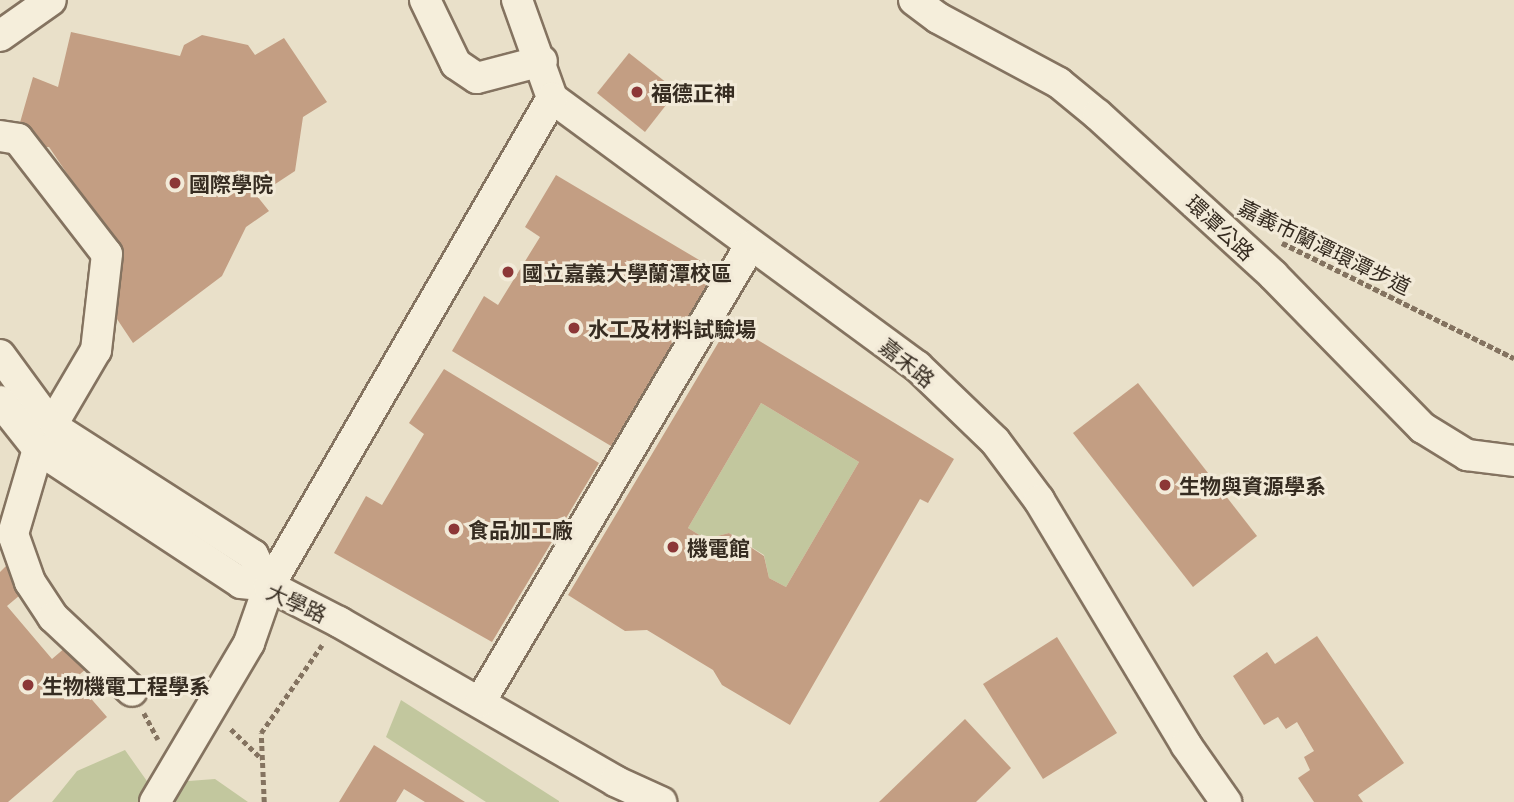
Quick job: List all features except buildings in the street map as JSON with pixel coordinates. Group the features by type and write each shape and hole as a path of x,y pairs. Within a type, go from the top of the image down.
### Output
{"street":[{"path":"0,36 51,0"},
{"path":"425,0 456,64 477,78 542,61"},
{"path":"155,802 203,727 249,643 269,586 552,98 542,61 517,0"},
{"name":"環潭公路","path":"914,0 938,18 1059,83 1098,115 1273,275 1423,428 1467,455 1514,461"},
{"name":"嘉禾路","path":"552,98 750,246 917,366 995,441 1039,500 1186,745 1226,802"},
{"path":"0,136 18,139 107,254 96,350 45,438 13,534 30,582 53,617 132,691"},
{"path":"480,702 750,246"},
{"path":"0,355 45,438"},
{"name":"大學路","path":"0,401 45,438 241,583 269,586 339,622 480,702 609,792 661,802"}],"path":[{"name":"嘉義市蘭潭環潭步道","path":"1271,237 1514,358"},
{"path":"264,802 261,733 339,622"},
{"path":"132,691 175,770"},
{"path":"203,727 233,730 262,759"}],"green space":[{"path":"761,403 859,462 786,587 769,578 764,555 729,533 706,539 688,528"},
{"path":"401,700 559,802 486,802 386,737"},
{"path":"125,750 149,784 215,779 248,802 52,802 77,771"}],"place":[{"name":"福德正神","path":"637,92"},
{"name":"國際學院","path":"175,183"},
{"name":"國立嘉義大學蘭潭校區","path":"508,272"},
{"name":"水工及材料試驗場","path":"574,328"},
{"name":"生物與資源學系","path":"1165,485"},
{"name":"食品加工廠","path":"454,529"},
{"name":"機電館","path":"673,547"},
{"name":"生物機電工程學系","path":"28,685"}]}
